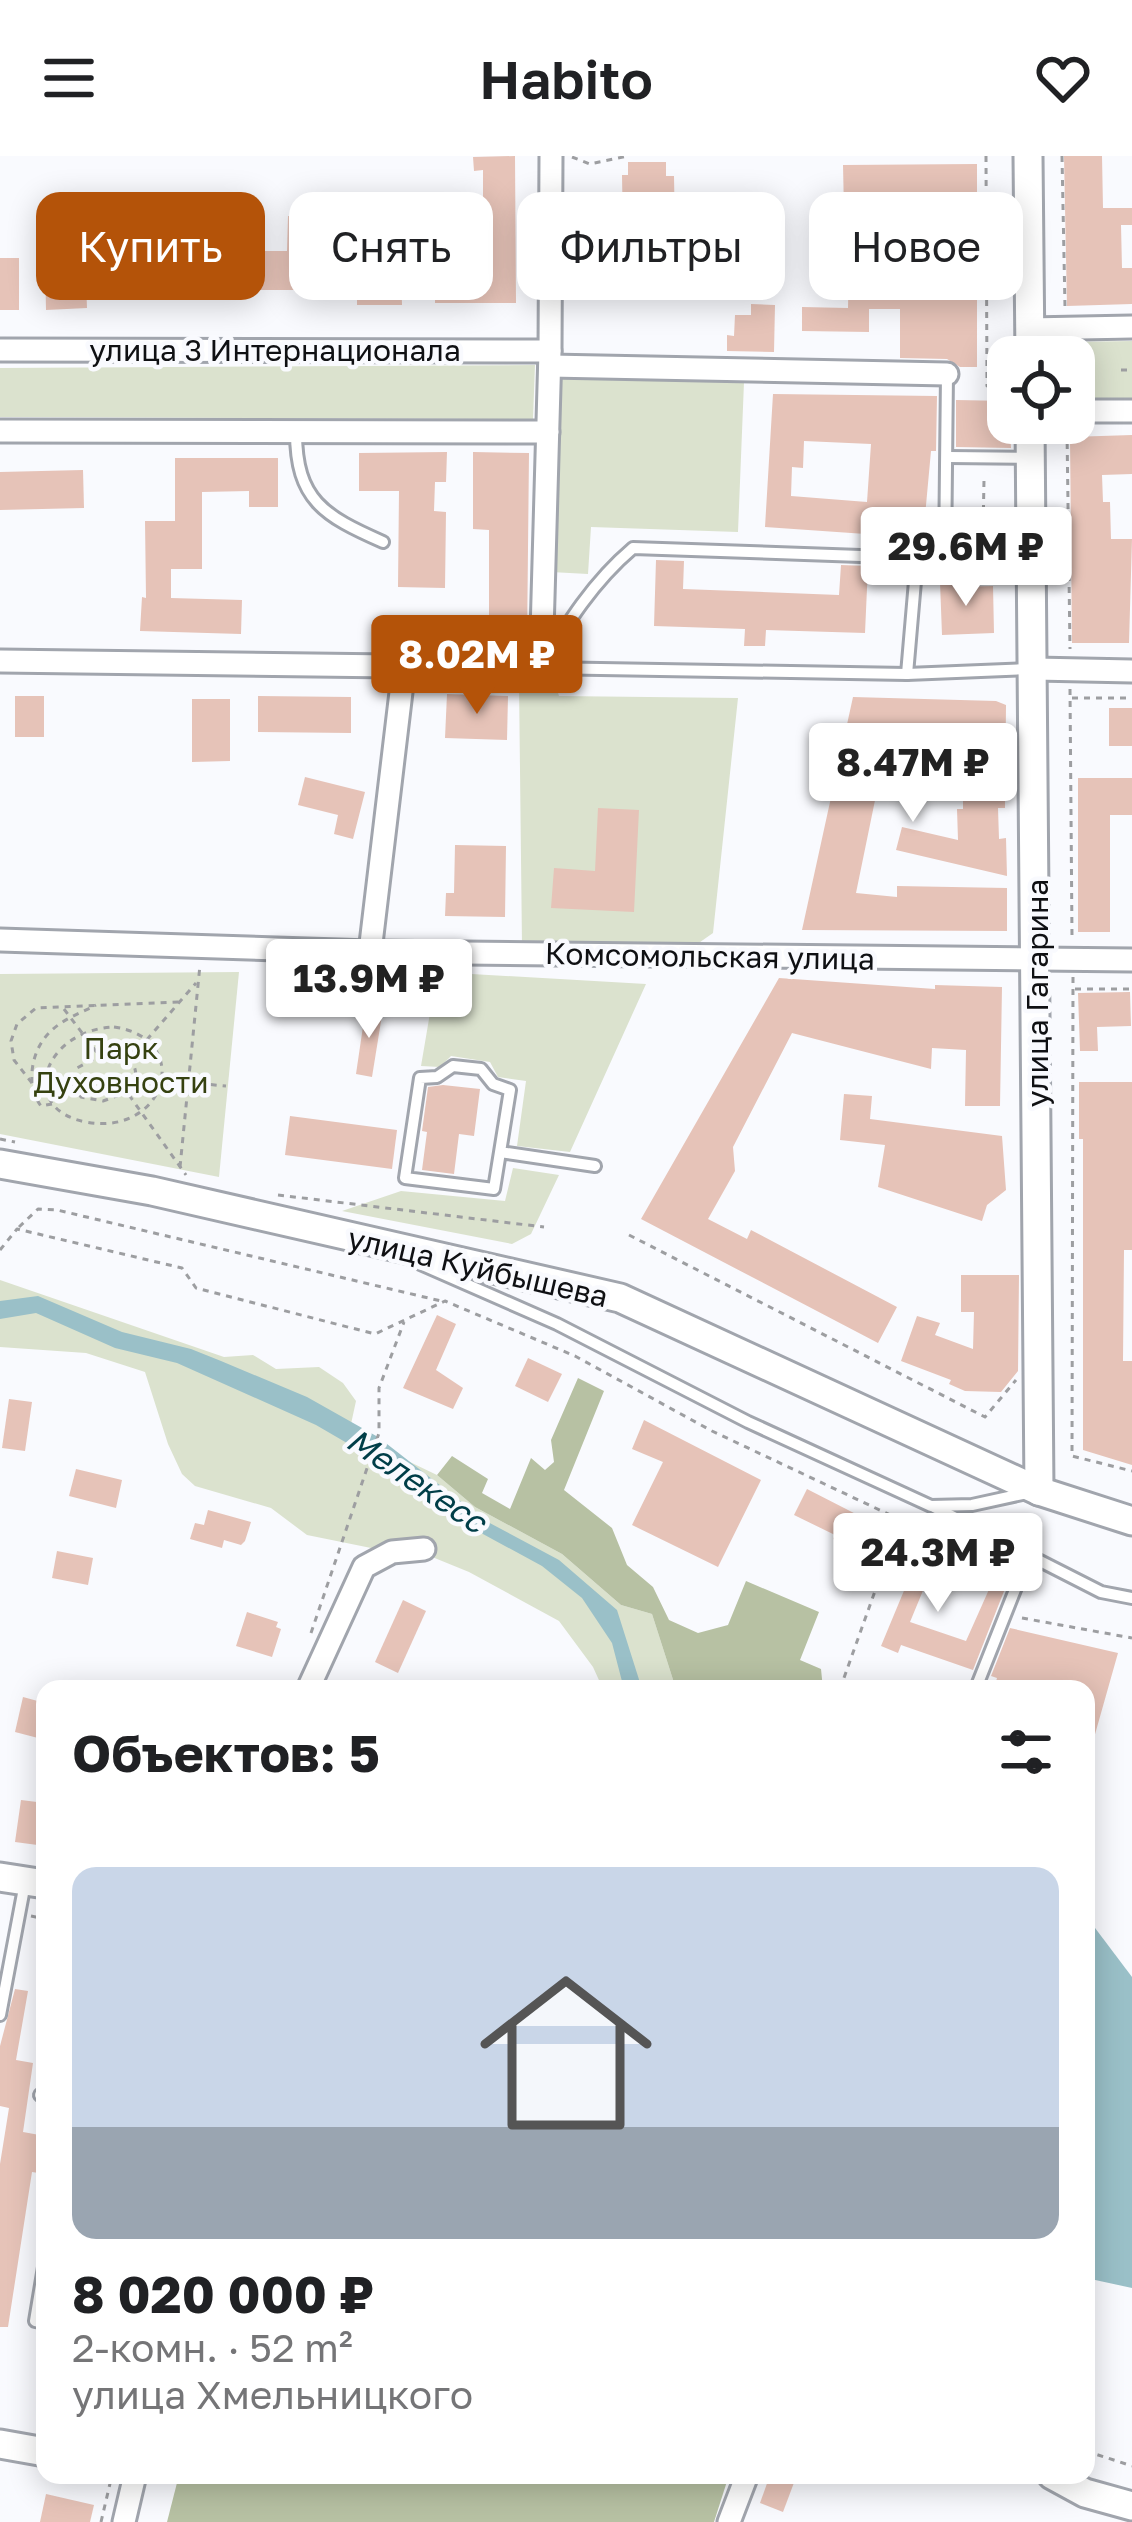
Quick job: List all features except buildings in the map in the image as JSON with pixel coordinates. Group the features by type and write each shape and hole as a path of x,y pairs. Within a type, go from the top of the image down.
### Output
{"main road":[{"path":"1028,156 1029,336"},
{"name":"улица Гагарина","path":"1031,444 1039,1490"},
{"name":"улица Куйбышева","path":"0,1164 152,1191 620,1298 1039,1490 1132,1521"},
{"path":"0,2444 36,2450"},
{"path":"1068,2484 1132,2506"}],"street":[{"path":"0,661 541,668 551,156"},
{"path":"1046,336 1065,328 1132,327"},
{"name":"улица 3 Интернационала","path":"0,350 550,358 946,374"},
{"path":"1095,411 1132,411"},
{"path":"0,431 548,432"},
{"path":"370,952 404,667"},
{"path":"1035,669 1132,671"},
{"name":"Комсомольская улица","path":"0,940 370,952 1132,960"},
{"path":"312,1680 364,1567 392,1552 424,1549"},
{"path":"124,2522 133,2484"},
{"path":"729,2522 744,2484"}],"lane":[{"path":"541,668 581,602 607,569 633,548 945,559 946,374"},
{"path":"296,432 302,486 343,524 383,542"},
{"path":"949,457 1031,458"},
{"path":"908,674 917,558"},
{"path":"541,668 908,674 1035,669"},
{"path":"453,1066 481,1069 493,1084 511,1090 500,1152 494,1189 405,1178 420,1078 436,1077 453,1066"},
{"path":"500,1152 595,1166"},
{"path":"376,1245 557,1324 748,1422 1102,1592 1132,1598"},
{"path":"931,1506 972,1505 1039,1490"},
{"path":"979,1680 1028,1557"},
{"path":"0,2014 23,1880"}],"path":[{"path":"572,156 590,164 628,156"},
{"path":"986,156 987,386"},
{"path":"1062,156 1065,328"},
{"path":"1121,370 1132,370"},
{"path":"982,583 984,480"},
{"path":"945,559 1014,559"},
{"path":"1071,698 1132,698"},
{"path":"180,1167 202,946"},
{"path":"130,1059 198,980"},
{"path":"1073,989 1132,989"},
{"path":"53,1103 44,1107 37,1103 32,1083 14,1060 17,1024 36,1008 179,1002"},
{"path":"32,1083 42,1040 96,1005"},
{"path":"61,1006 99,1055"},
{"path":"114,1027 130,1030 158,1055 162,1080 142,1114 93,1123 78,1120 53,1103 46,1084 51,1059 83,1033 114,1027"},
{"path":"121,1053 130,1059 137,1077 128,1094 92,1101 76,1092 77,1068 99,1055 121,1053"},
{"path":"137,1077 226,1086"},
{"path":"128,1094 187,1177"},
{"path":"0,1139 23,1144"},
{"path":"271,1194 544,1226"},
{"path":"0,1250 38,1209 57,1210 445,1301 575,1356 712,1431 1021,1576"},
{"path":"17,1229 182,1268 196,1288 375,1334 445,1301"},
{"path":"628,1235 985,1417 1022,1373"},
{"path":"306,1648 379,1433 380,1388 404,1321"},
{"path":"1072,1456 1132,1471"},
{"path":"930,1535 937,1519"},
{"path":"843,1680 900,1522"},
{"path":"1014,1617 1132,1638"},
{"path":"1095,2454 1132,2466"},
{"path":"101,2522 110,2484"}],"green space":[{"path":"1132,341 1132,398 1095,399 1095,342"},
{"path":"535,365 533,419 0,417 0,368"},
{"path":"561,378 744,382 738,532 591,527 588,574 551,572"},
{"path":"519,682 555,683 559,696 738,698 713,933 693,947 522,945"},
{"name":"Парк Духовности","path":"239,972 219,1177 0,1134 0,974"},
{"path":"437,972 646,984 570,1152 517,1146 526,1081 498,1077 490,1062 451,1056 440,1067 421,1066"},
{"path":"513,1168 559,1175 531,1234 512,1244 342,1211 401,1191 505,1201"},
{"path":"0,1280 224,1357 253,1355 276,1369 319,1367 343,1383 356,1401 351,1424 389,1452 437,1475 475,1507 562,1554 621,1605 652,1614 673,1680 599,1680 559,1621 469,1572 415,1550 376,1549 307,1535 271,1508 195,1486 182,1474 168,1444 145,1372 86,1353 0,1347"},
{"path":"578,1378 604,1391 564,1490 612,1528 627,1565 653,1587 669,1620 698,1633 728,1625 746,1581 819,1612 800,1660 821,1669 822,1680 673,1680 652,1614 621,1605 562,1554 475,1507 437,1475 452,1456 488,1479 482,1493 510,1509 531,1458 545,1470 554,1462 551,1440"},
{"path":"177,2484 726,2484 714,2522 167,2522"}],"water":[{"name":"Мелекесс","path":"38,1296 122,1332 191,1349 307,1397 378,1437 486,1521 559,1560 617,1610 639,1680 622,1680 612,1643 582,1598 542,1566 459,1521 371,1457 316,1425 177,1363 115,1348 36,1313 0,1319 0,1301"},
{"path":"1095,1928 1132,1977 1132,2288 1095,2280"}]}
